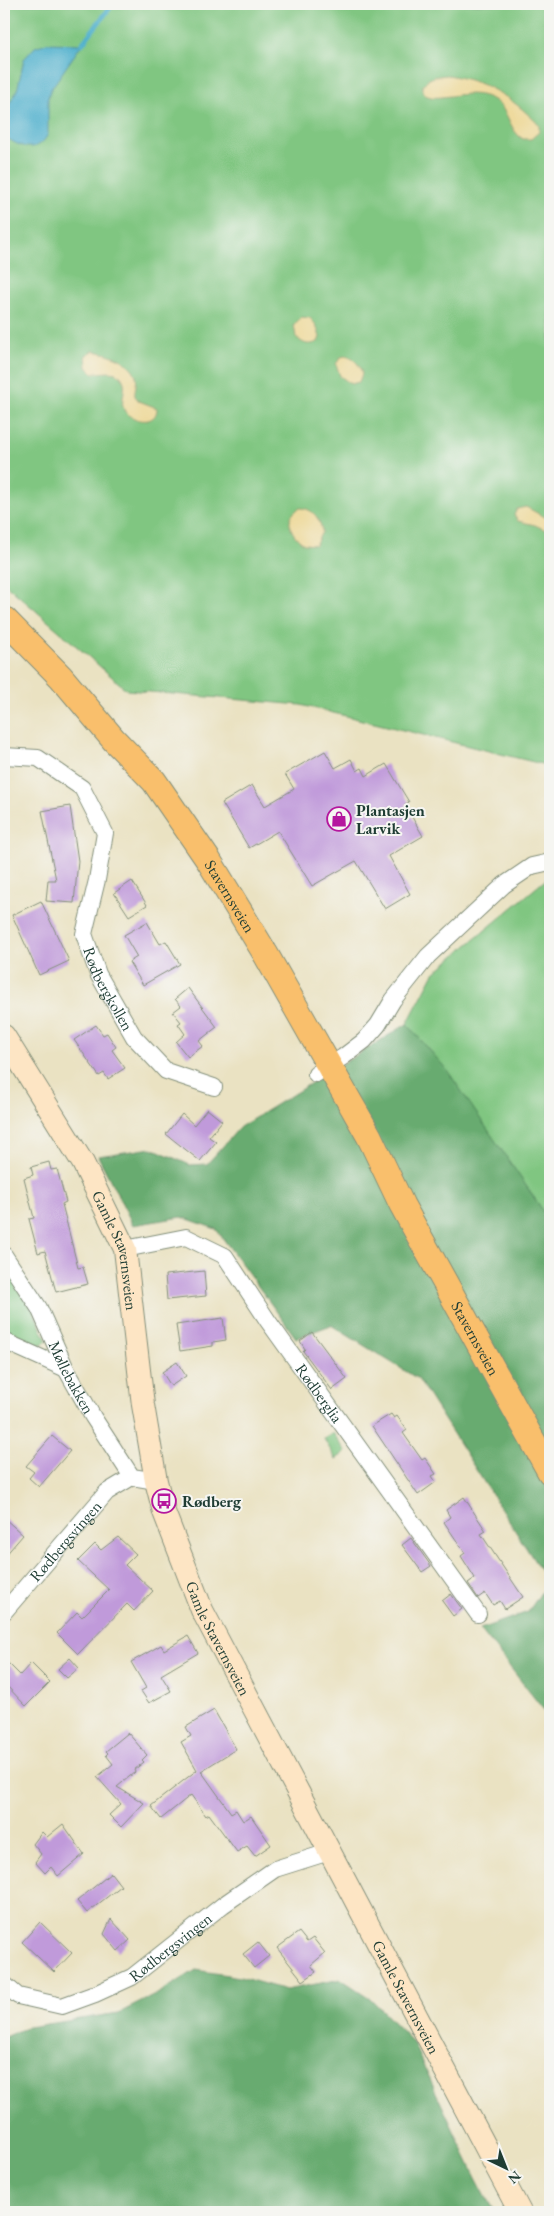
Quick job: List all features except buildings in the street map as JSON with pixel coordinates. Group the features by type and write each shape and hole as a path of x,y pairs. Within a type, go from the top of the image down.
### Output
{"main road":[{"name":"Stavernsveien","path":"4,619 61,678 114,740 154,781 238,907 359,1143 402,1205 550,1472"}],"street":[{"name":"Rødbergkollen","path":"4,756 38,758 82,788 105,833 97,880 84,934 98,974 134,1037 166,1071 214,1086"},
{"path":"323,1070 364,1041 378,1025 393,1000 428,956 504,884 532,866 550,862"},
{"name":"Gamle Stavernsveien","path":"4,1036 83,1163 125,1249 144,1406 156,1481 164,1512 202,1610 520,2212"},
{"name":"Rødberglia","path":"125,1249 186,1237 225,1256 268,1321 478,1614"},
{"name":"Møllebakken","path":"4,1255 39,1308 66,1369 93,1417 132,1477"},
{"path":"4,1341 66,1369"},
{"path":"132,1477 156,1481"},
{"name":"Rødbergsvingen","path":"4,1612 107,1492 132,1477"},
{"name":"Rødbergsvingen","path":"4,1984 18,1996 62,2006 95,1994 132,1977 223,1905 274,1869 329,1852"}],"green space":[{"path":"4,4 550,4 550,766 301,705 127,690 4,583"},
{"path":"550,876 550,1221 447,1071 407,1024 434,973"},
{"path":"407,1024 447,1070 550,1221 550,1718 480,1629 528,1612 548,1582 418,1379 331,1325 296,1338 216,1229 182,1217 133,1225 98,1156 152,1148 190,1165 207,1164 240,1127"},
{"path":"4,1267 30,1304 47,1341 40,1345 4,1329"},
{"path":"333,1433 346,1452 336,1459 324,1439"},
{"path":"196,1970 240,1977 286,1990 341,1979 370,1998 412,2041 476,2178 494,2212 4,2212 4,2037 28,2027 119,2013 159,1993"}],"sand":[{"path":"448,75 485,86 507,97 537,123 539,132 531,139 523,139 515,132 499,105 485,96 465,94 430,97 424,94 422,86 427,80 437,76"},
{"path":"301,317 310,318 316,325 320,337 318,342 306,344 296,337 294,325"},
{"path":"93,351 118,358 133,370 136,376 135,396 139,401 157,408 153,418 139,420 133,418 125,411 123,407 124,382 122,378 112,372 93,373 87,367 86,355"},
{"path":"345,356 354,360 360,367 362,374 359,382 351,384 340,376 336,364 341,357"},
{"path":"526,507 550,520 550,532 535,525 518,521 514,515 517,509"},
{"path":"300,508 312,512 320,523 322,532 315,545 304,544 292,531 290,526 291,517"}],"water":[{"path":"47,43 82,44 51,89 48,97 48,134 44,141 34,147 22,146 4,136 4,112 17,91 24,59 35,47"}],"waterway":[{"path":"82,44 113,4"}],"place":[{"name":"Plantasjen Larvik","path":"339,819"},
{"name":"Rødberg","path":"164,1501"}]}
